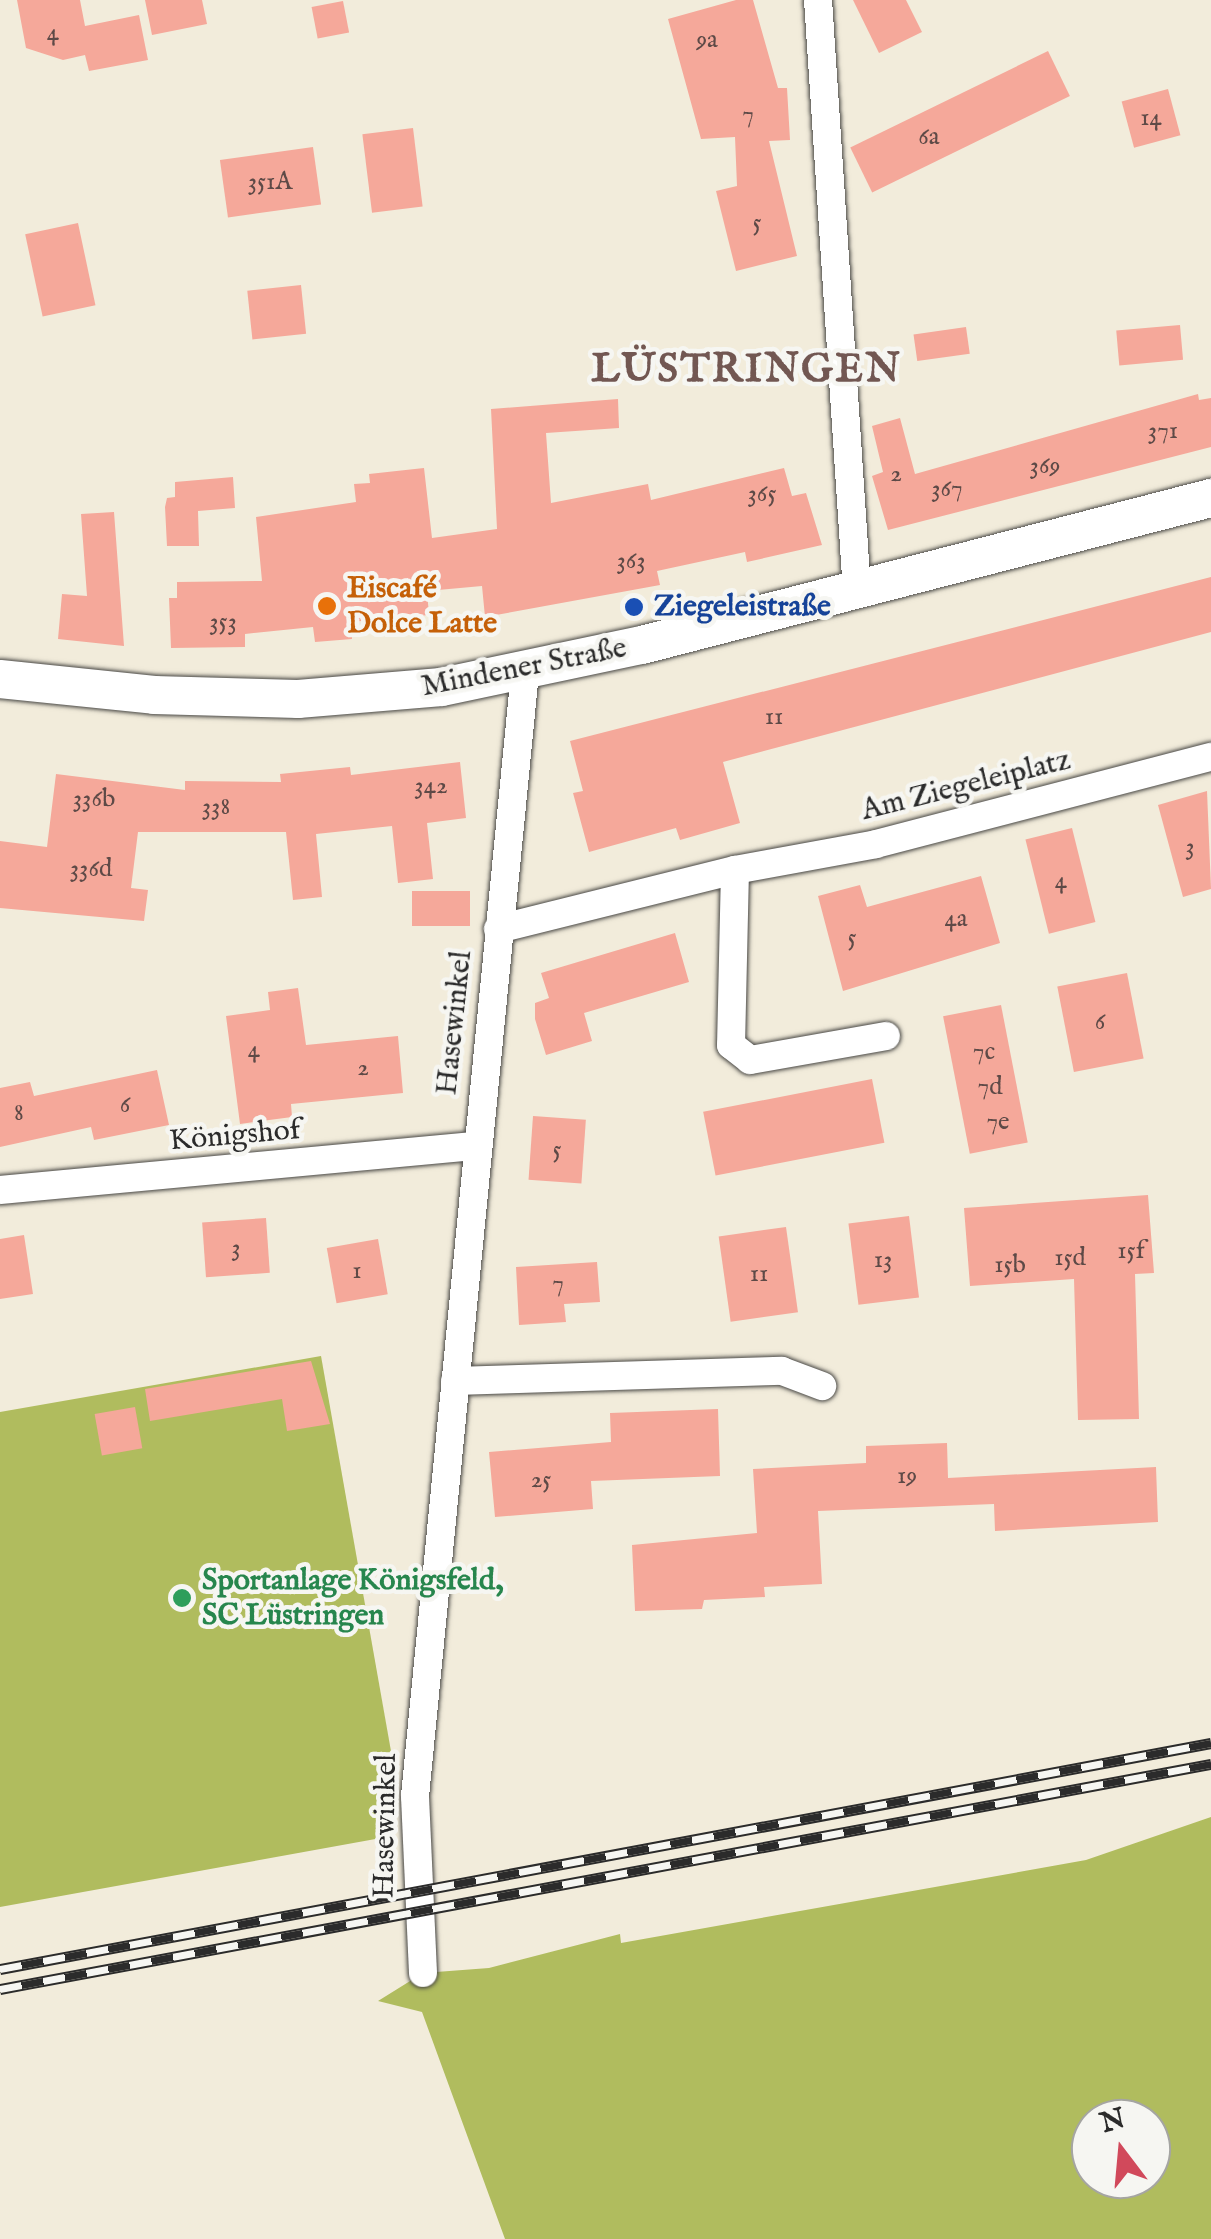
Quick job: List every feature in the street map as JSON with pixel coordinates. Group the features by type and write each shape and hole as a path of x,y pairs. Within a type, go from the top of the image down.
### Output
{"main road":[{"name":"Mindener Straße","path":"0,679 154,695 298,699 442,687 525,672 857,592 1211,498"}],"street":[{"path":"818,0 857,592"},
{"name":"Hasewinkel","path":"423,1973 416,1796 476,1146 525,672"},
{"name":"Am Ziegeleiplatz","path":"498,929 736,870 876,844 1211,756"},
{"path":"736,870 732,1045 750,1060 886,1036"},
{"name":"Königshof","path":"0,1190 476,1146"},
{"path":"455,1381 782,1372 822,1386"}],"green space":[{"name":"Sportanlage Königsfeld, SC Lüstringen","path":"321,1356 397,1785 381,1838 0,1907 0,1412"},
{"path":"1211,1817 1211,2239 505,2239 422,2012 378,2001 423,1973 489,1968 620,1934 621,1943 1086,1860"}],"building":[{"path":"17,0 80,0 85,26 139,15 148,60 89,71 85,55 63,60 26,48"},
{"path":"145,0 202,0 207,24 152,35"},
{"path":"736,0 753,0 778,88 787,88 790,140 769,141 797,256 736,271 716,191 737,186 735,137 701,139 668,19"},
{"path":"853,0 906,0 922,32 879,53"},
{"path":"343,1 349,32 318,39 312,7"},
{"path":"1048,51 1070,96 872,192 850,147"},
{"path":"1168,89 1180,135 1134,148 1122,101"},
{"path":"413,128 423,206 372,213 362,134"},
{"path":"313,147 321,204 228,218 220,160"},
{"path":"78,223 95,305 43,316 25,234"},
{"path":"301,285 306,334 252,339 247,291"},
{"path":"1180,325 1183,360 1119,365 1116,331"},
{"path":"966,327 970,354 917,361 914,334"},
{"path":"1198,394 1199,400 1211,398 1211,447 888,530 872,476 883,472 872,426 900,418 915,474"},
{"path":"618,399 619,428 546,433 551,503 648,484 651,500 784,468 792,496 806,493 822,545 747,562 745,552 657,571 660,585 485,617 482,586 427,591 429,615 350,622 352,639 315,642 313,627 245,634 245,647 171,648 169,598 177,598 177,582 262,581 256,517 356,502 354,484 370,483 369,474 424,468 432,538 497,529 491,409"},
{"path":"233,477 235,508 198,511 199,546 167,546 165,507 167,498 175,497 175,482"},
{"path":"114,512 124,646 58,639 62,594 87,596 81,514"},
{"path":"1211,577 1211,632 723,762 740,823 680,840 676,828 589,852 573,793 583,791 570,741"},
{"path":"460,762 466,818 427,823 433,879 398,883 392,826 316,834 322,897 293,900 286,832 138,832 131,888 148,890 144,921 0,908 0,841 47,847 56,774 185,790 185,781 281,782 280,774 350,767 351,775"},
{"path":"1207,791 1211,889 1183,897 1158,805"},
{"path":"1072,828 1095,922 1049,934 1025,840"},
{"path":"981,876 1000,943 843,991 818,896 860,885 867,907"},
{"path":"412,891 470,891 470,926 412,926"},
{"path":"675,933 689,982 584,1013 592,1041 546,1055 535,1019 535,1003 549,998 541,973"},
{"path":"1127,973 1144,1058 1074,1072 1057,987"},
{"path":"298,988 306,1045 398,1036 403,1093 291,1104 292,1117 240,1124 226,1016 270,1010 268,992"},
{"path":"1001,1005 1028,1142 970,1154 943,1016"},
{"path":"157,1070 169,1125 94,1140 91,1127 0,1147 0,1088 30,1082 34,1096"},
{"path":"872,1079 884,1143 716,1176 703,1112"},
{"path":"533,1116 586,1120 581,1184 529,1180"},
{"path":"1148,1195 1154,1273 1135,1274 1139,1419 1078,1420 1074,1279 970,1286 964,1208"},
{"path":"909,1216 919,1297 858,1305 848,1223"},
{"path":"266,1218 270,1273 206,1277 202,1222"},
{"path":"786,1227 798,1312 731,1322 719,1236"},
{"path":"24,1235 33,1294 0,1299 0,1239"},
{"path":"378,1239 388,1294 337,1303 327,1248"},
{"path":"597,1262 600,1302 564,1304 566,1322 519,1325 516,1267"},
{"path":"311,1361 330,1424 287,1431 282,1399 150,1421 145,1389"},
{"path":"135,1407 142,1448 102,1455 95,1414"},
{"path":"718,1409 720,1476 591,1481 593,1509 495,1517 489,1452 611,1442 610,1413"},
{"path":"947,1443 948,1478 1156,1467 1158,1522 995,1531 994,1504 818,1511 822,1584 764,1587 765,1597 704,1600 702,1609 635,1611 632,1545 757,1533 753,1469 866,1463 866,1446"}],"railway":[{"path":"0,1969 1211,1743"},
{"path":"0,1989 1211,1764"}],"place":[{"name":"Eiscafé Dolce Latte","path":"327,606"},
{"name":"Ziegeleistraße","path":"634,607"},
{"name":"Sportanlage Königsfeld, SC Lüstringen","path":"182,1598"}],"district":[{"name":"LÜSTRINGEN","path":"747,371"}]}
